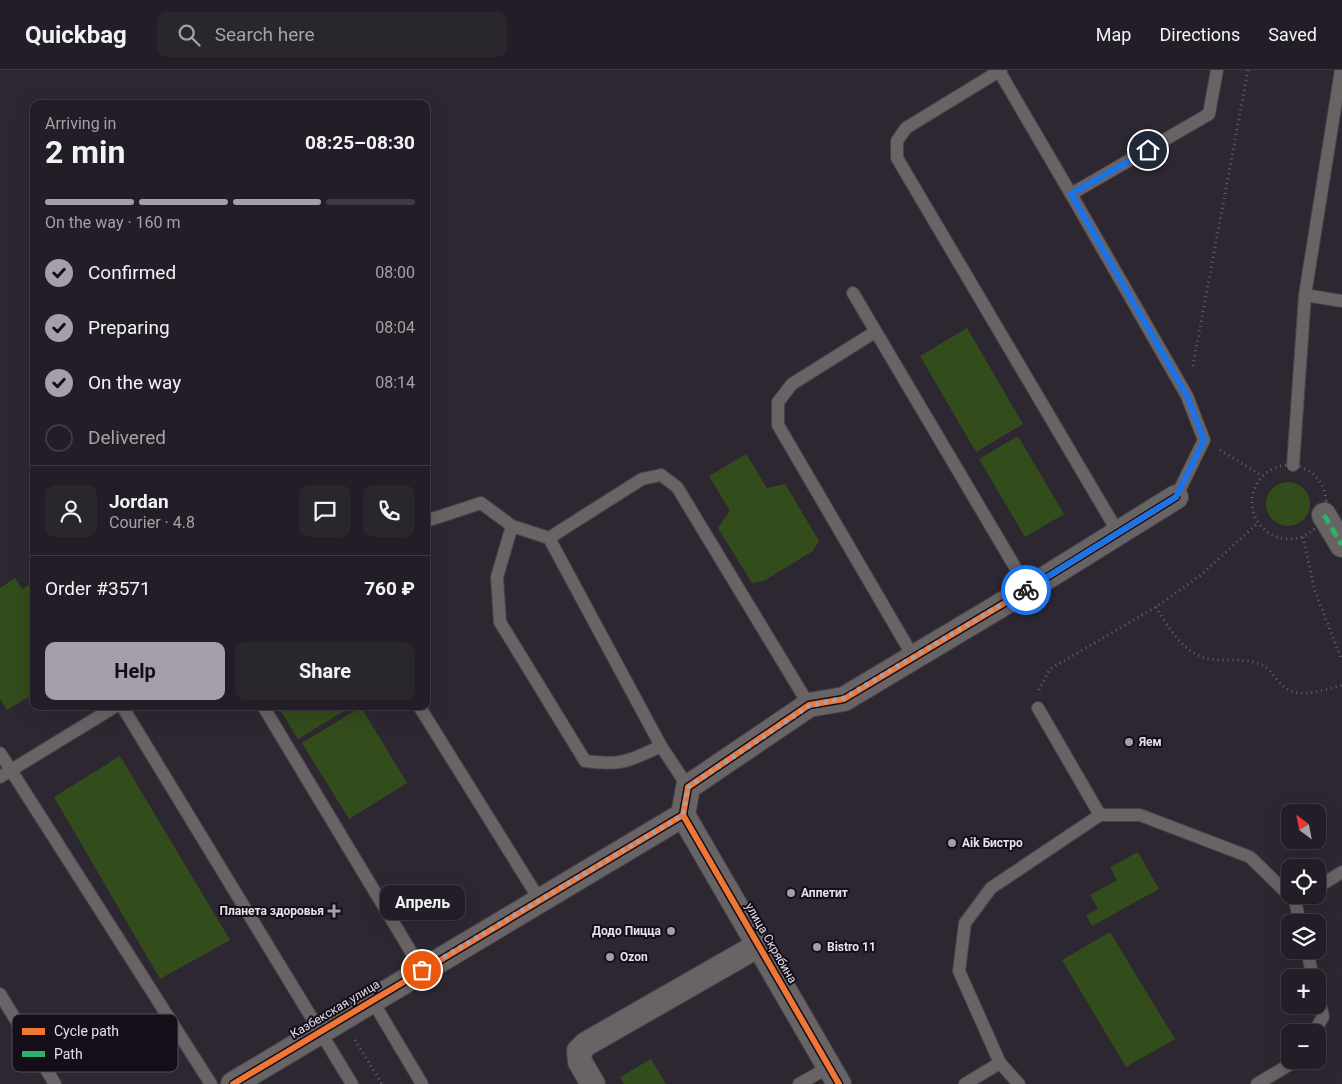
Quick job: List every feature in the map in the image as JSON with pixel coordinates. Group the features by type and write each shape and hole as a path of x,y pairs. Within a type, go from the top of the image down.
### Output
{"street":[{"path":"683,815 688,787 809,706 844,698 1119,534 1176,497"},
{"path":"1324,515 1342,545"},
{"name":"Казбекская улица","path":"233,1084 539,899 683,815"},
{"name":"улица Скрябина","path":"683,815 834,1076"},
{"path":"593,1084 580,1062 579,1050 586,1044 759,945"}],"lane":[{"path":"1071,194 1209,114 1217,70"},
{"path":"1293,464 1305,295 1341,70"},
{"path":"1119,534 897,158 897,140 906,128 1000,71 1187,396 1204,440 1176,497"},
{"path":"853,293 1028,589"},
{"path":"1305,295 1342,301"},
{"path":"875,332 792,384 778,402 778,425 914,658"},
{"path":"549,538 642,479 661,475 677,487 809,706"},
{"path":"430,520 482,503 512,526 549,538 660,746 688,787"},
{"path":"512,526 497,577 500,622 585,761 602,763 630,761 660,746"},
{"path":"1038,708 1100,815"},
{"path":"5,774 109,710"},
{"path":"124,710 352,1084"},
{"path":"265,710 422,970"},
{"path":"421,710 539,899"},
{"path":"0,753 5,774 164,1014"},
{"path":"1019,1084 1000,1063 959,971 965,923 991,888 1100,815 1140,815 1250,857 1281,882"},
{"path":"1326,882 1342,872"},
{"path":"0,994 12,1014"},
{"path":"372,1000 422,1084"},
{"path":"178,1034 211,1084"},
{"path":"964,1084 1000,1063"},
{"path":"1257,1084 1282,1069"},
{"path":"48,1072 55,1084"},
{"path":"799,1084 834,1076"}],"path":[{"path":"1187,396 1248,70"},
{"path":"1204,440 1262,476"},
{"path":"1293,464 1314,473 1326,493 1324,515 1316,528 1303,537 1287,539 1271,534 1258,523 1252,508 1254,491 1262,476 1276,467 1293,464"},
{"path":"1038,708 1039,687 1050,669 1156,607 1201,575 1258,523"},
{"path":"1303,537 1315,591 1342,661"},
{"path":"1156,607 1172,632 1190,650 1209,659 1241,659 1264,666 1283,687 1300,694 1342,684"},
{"path":"342,1018 382,1084"}],"green space":[{"path":"967,328 1023,424 976,452 920,356"},
{"path":"1018,436 1064,514 1025,537 979,459"},
{"path":"746,454 767,488 785,484 819,541 813,551 764,581 752,583 718,528 730,511 709,476"},
{"path":"1288,482 1300,486 1306,492 1310,504 1306,516 1300,522 1288,526 1276,522 1270,516 1266,504 1270,492 1276,486"},
{"path":"15,578 22,589 30,584 30,696 7,710 0,699 0,588"},
{"path":"280,710 345,710 298,739"},
{"path":"356,710 363,710 407,783 349,819 302,743"},
{"path":"120,756 230,940 160,979 54,797"},
{"path":"1138,852 1159,889 1092,926 1086,915 1098,909 1090,895 1117,880 1110,867"},
{"path":"1110,932 1175,1039 1126,1067 1062,960"},
{"path":"651,1059 666,1084 624,1084 620,1077"}],"marked path":[{"path":"1324,515 1342,545"}],"cycle path":[{"path":"233,1084 683,815 688,787 809,705 844,699 1028,589 1176,497"},
{"path":"683,815 839,1084"}],"way so far":[{"path":"422,970 683,815 688,787 809,706 844,698 1026,590"}],"place":[{"name":"Яем","path":"1129,742"},
{"name":"Aik Бистро","path":"952,843"},
{"name":"Аппетит","path":"791,893"},
{"name":"Планета здоровья","path":"334,911"},
{"name":"Додо Пицца","path":"671,931"},
{"name":"Bistro 11","path":"817,947"},
{"name":"Ozon","path":"610,957"},
{"name":"Апрель","path":"422,970"}],"route":[{"path":"1026,590 1176,497 1204,440 1187,396 1071,194 1148,150"}]}
